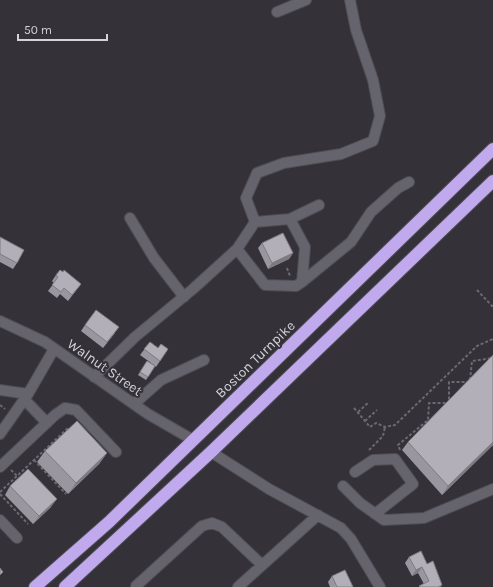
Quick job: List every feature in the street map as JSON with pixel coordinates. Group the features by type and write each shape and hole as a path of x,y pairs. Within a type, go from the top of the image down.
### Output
{"highway":[{"name":"Boston Turnpike","path":"35,587 109,522 493,149"},
{"path":"66,587 211,452 493,180"}],"street":[{"path":"277,12 306,0"},
{"path":"255,222 246,198 257,173 284,163 341,154 373,141 380,116 373,80 356,30 350,0"},
{"path":"237,249 265,285 296,286 351,242 371,212 398,188 409,182"},
{"path":"255,222 290,219 319,205"},
{"path":"130,218 154,258 184,297"},
{"path":"290,219 305,247 302,282"},
{"path":"94,377 135,337 184,297 237,249 255,222"},
{"name":"Walnut Street","path":"0,321 19,329 54,349 134,404 193,440"},
{"path":"0,434 26,397 54,349"},
{"path":"134,404 161,380 204,360"},
{"path":"0,390 26,397 47,423"},
{"path":"0,468 65,408 76,410 116,452"},
{"path":"211,452 251,478 341,528 351,539 380,587"},
{"path":"355,472 373,460 395,459 413,484 375,514"},
{"path":"343,486 360,503 384,520 424,518 493,489"},
{"path":"238,587 318,515"},
{"path":"0,520 17,538"},
{"path":"136,587 202,526 212,523 222,527 262,565"}],"path":[{"path":"476,290 493,307"},
{"path":"354,408 370,427 376,422 385,427 395,425 477,346 493,339"},
{"path":"467,356 472,361"},
{"path":"472,361 493,358"},
{"path":"444,378 449,382 470,382 472,361"},
{"path":"424,398 429,403 449,403 449,382"},
{"path":"358,412 369,402"},
{"path":"395,451 401,453 398,445 428,420 429,403"},
{"path":"365,421 377,410"},
{"path":"371,452 365,453 383,436 385,427"},
{"path":"28,524 0,493 68,428 72,433"},
{"path":"34,460 66,494"},
{"path":"25,468 28,473"}],"building":[{"path":"283,233 293,253 272,263 262,243"},
{"path":"0,237 24,250 17,263 0,254"},
{"path":"60,270 63,272 64,270 81,284 72,295 64,288 61,292 52,285 58,277 56,275"},
{"path":"96,310 119,327 107,342 85,325"},
{"path":"150,342 158,348 161,344 168,349 160,361 144,349"},
{"path":"493,355 493,442 448,486 408,442"},
{"path":"147,361 155,366 148,377 140,372"},
{"path":"77,421 107,453 76,483 45,451"},
{"path":"28,469 57,499 39,516 10,486"},
{"path":"421,551 427,564 433,561 442,585 438,587 419,586 429,581 422,567 416,570 409,557"},
{"path":"0,568 3,572 0,575"},
{"path":"345,570 353,587 337,587 332,576"}]}
